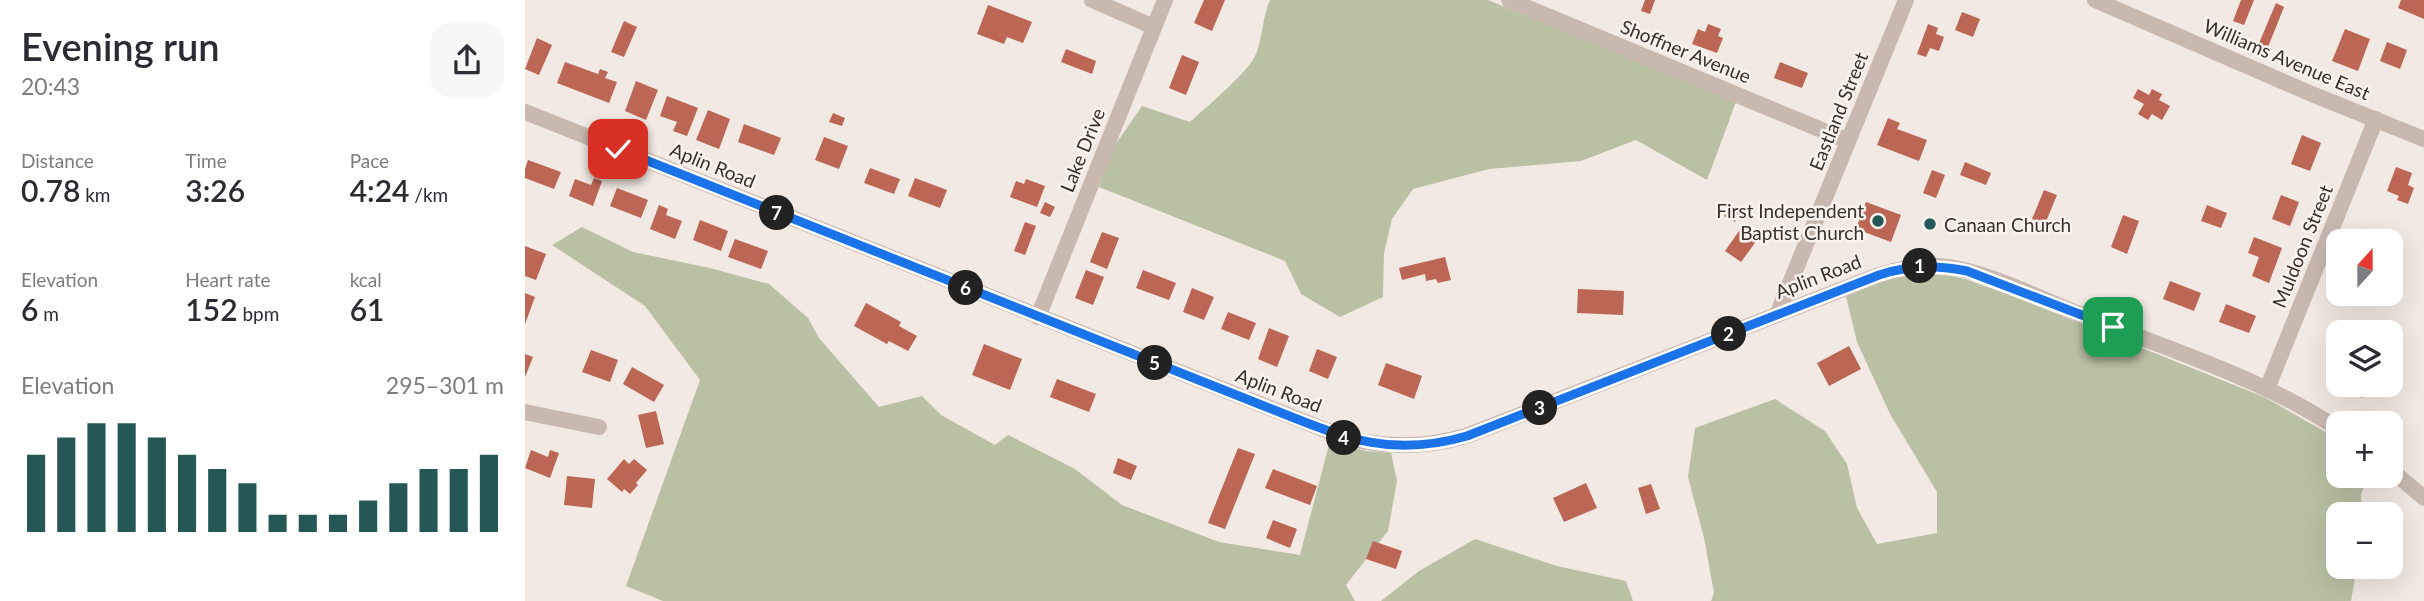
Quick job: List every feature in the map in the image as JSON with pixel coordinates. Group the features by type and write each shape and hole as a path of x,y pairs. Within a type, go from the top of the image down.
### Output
{"street":[{"path":"1092,0 1154,27"},
{"name":"Lake Drive","path":"1038,317 1165,0"},
{"name":"Shoffner Avenue","path":"1509,0 1848,141"},
{"name":"Eastland Street","path":"1777,315 1906,0"},
{"name":"Williams Avenue East","path":"2095,0 2424,139"},
{"name":"Aplin Road","path":"525,112 1343,438 1368,443 1397,446 1439,443 1467,436 1891,271 1915,267 1949,267 2016,289 2267,389 2326,422"},
{"name":"Muldoon Street","path":"2267,389 2376,120"},
{"path":"525,412 599,427"},
{"path":"2403,480 2424,498"}],"green space":[{"path":"1270,0 1488,0 1736,102 1707,180 1636,140 1581,161 1489,169 1413,189 1392,219 1384,253 1383,297 1340,317 1301,294 1285,261 1099,187 1113,148 1142,106 1190,122 1245,70 1256,54"},
{"path":"582,227 633,252 769,284 808,318 819,338 879,407 922,396 941,415 995,445 1008,435 1075,469 1122,505 1219,542 1300,555 1330,441 1366,451 1391,453 1397,481 1388,531 1346,585 1355,601 663,601 626,586 700,380 645,306 552,245"},
{"path":"1915,274 1947,275 2013,296 2264,397 2326,432 2326,488 2364,488 2361,502 2326,502 2326,579 2355,579 2351,601 1711,601 1714,593 1704,538 1688,477 1695,428 1775,399 1825,431 1847,464 1857,508 1877,544 1937,533 1937,492 1890,414 1857,342 1846,296 1892,278"},
{"path":"1475,539 1557,566 1626,581 1633,601 1381,601 1419,571"}],"building":[{"path":"1204,0 1225,0 1212,31 1194,23"},
{"path":"1645,0 1655,0 1650,14 1641,11"},
{"path":"2241,0 2254,0 2244,25 2233,21"},
{"path":"2401,0 2424,0 2424,19 2398,8"},
{"path":"2276,3 2284,7 2266,52 2257,48"},
{"path":"988,5 1032,22 1023,43 1007,37 1004,44 977,34"},
{"path":"1962,12 1980,19 1973,37 1955,30"},
{"path":"624,21 637,27 624,57 611,52"},
{"path":"1708,24 1721,29 1718,36 1723,38 1717,53 1692,44 1698,29 1705,32"},
{"path":"1928,24 1938,28 1936,34 1944,37 1939,51 1930,48 1926,57 1917,54"},
{"path":"2345,29 2370,39 2358,71 2332,61"},
{"path":"537,38 552,45 539,75 525,69"},
{"path":"2387,42 2407,50 2400,69 2380,61"},
{"path":"1066,49 1096,61 1092,74 1061,62"},
{"path":"1182,55 1199,62 1186,95 1169,88"},
{"path":"565,62 598,74 600,69 608,72 605,78 617,82 609,103 557,83"},
{"path":"1780,62 1808,73 1802,88 1774,78"},
{"path":"636,81 658,90 646,120 625,111"},
{"path":"2138,89 2149,95 2152,89 2162,94 2159,100 2170,106 2162,120 2152,114 2148,120 2138,114 2144,104 2133,98"},
{"path":"667,96 698,108 687,136 673,131 677,122 660,116"},
{"path":"708,110 730,119 719,149 696,140"},
{"path":"833,113 845,118 842,126 829,122"},
{"path":"1888,118 1900,123 1897,129 1927,140 1919,161 1877,145"},
{"path":"744,124 781,138 774,155 738,142"},
{"path":"2302,135 2321,143 2310,171 2291,164"},
{"path":"824,137 848,146 839,169 815,160"},
{"path":"528,160 561,172 554,189 525,178"},
{"path":"1965,162 1991,173 1986,185 1960,175"},
{"path":"2396,167 2412,173 2408,185 2414,188 2408,204 2397,200 2399,196 2387,191"},
{"path":"870,168 900,179 894,194 864,183"},
{"path":"1932,170 1945,175 1936,198 1923,193"},
{"path":"594,178 602,181 593,206 569,196 575,179 591,185"},
{"path":"915,178 947,190 940,208 908,196"},
{"path":"1026,179 1045,186 1037,207 1010,197 1016,181 1024,184"},
{"path":"617,188 648,200 641,218 610,206"},
{"path":"2044,190 2057,195 2045,224 2032,219"},
{"path":"2281,195 2299,202 2290,226 2272,219"},
{"path":"1045,202 1055,207 1050,217 1040,213"},
{"path":"1866,202 1901,215 1891,242 1856,229"},
{"path":"1730,204 1741,210 1735,222 1724,216"},
{"path":"659,205 668,209 666,215 682,221 675,239 650,229"},
{"path":"2207,205 2227,213 2221,228 2201,221"},
{"path":"2123,215 2139,221 2127,254 2111,247"},
{"path":"700,220 728,231 721,251 693,240"},
{"path":"1025,222 1036,226 1025,255 1014,251"},
{"path":"1744,224 1760,236 1741,262 1725,251"},
{"path":"1102,232 1119,238 1107,269 1090,262"},
{"path":"2254,237 2282,248 2269,283 2252,276 2259,257 2248,253"},
{"path":"735,239 768,251 761,269 728,257"},
{"path":"525,246 546,254 536,280 525,276"},
{"path":"1445,257 1451,280 1438,283 1436,279 1426,281 1425,274 1402,280 1399,268"},
{"path":"1086,270 1104,277 1093,305 1075,298"},
{"path":"1143,270 1176,283 1169,300 1136,288"},
{"path":"2170,281 2201,293 2194,311 2163,299"},
{"path":"1192,288 1214,297 1204,320 1183,312"},
{"path":"1578,289 1624,291 1623,315 1577,313"},
{"path":"525,293 535,297 525,324"},
{"path":"866,303 901,322 899,326 917,336 908,351 889,341 887,344 854,326"},
{"path":"2226,304 2256,316 2249,333 2219,322"},
{"path":"1228,312 1256,323 1249,340 1221,329"},
{"path":"1269,328 1289,336 1277,367 1258,359"},
{"path":"984,344 1022,359 1010,390 972,375"},
{"path":"1849,346 1861,369 1829,386 1817,363"},
{"path":"1317,349 1337,357 1328,379 1309,371"},
{"path":"591,350 618,360 610,382 582,372"},
{"path":"525,354 533,357 525,377"},
{"path":"1386,363 1422,376 1414,399 1378,385"},
{"path":"632,367 664,385 654,402 623,384"},
{"path":"1057,379 1096,394 1089,412 1050,397"},
{"path":"656,411 664,444 646,448 638,415"},
{"path":"1238,448 1255,454 1225,529 1208,523"},
{"path":"531,450 548,457 550,450 559,453 550,478 525,468"},
{"path":"1118,458 1137,466 1131,480 1113,473"},
{"path":"624,459 629,464 634,459 647,470 630,494 624,489 622,492 607,479"},
{"path":"1273,469 1317,486 1310,505 1265,488"},
{"path":"567,476 595,479 592,508 564,505"},
{"path":"1586,483 1597,508 1564,522 1553,498"},
{"path":"1651,484 1660,509 1646,514 1638,488"},
{"path":"1273,520 1297,529 1290,548 1266,538"},
{"path":"1373,541 1402,551 1396,569 1366,559"}],"place":[{"name":"First Independent Baptist Church","path":"1878,221"},
{"name":"Canaan Church","path":"1930,224"}],"route":[{"path":"618,149 1343,438 1368,443 1397,446 1427,444 1467,436 1879,275 1915,267 1939,266 1967,271 2113,327"}]}
